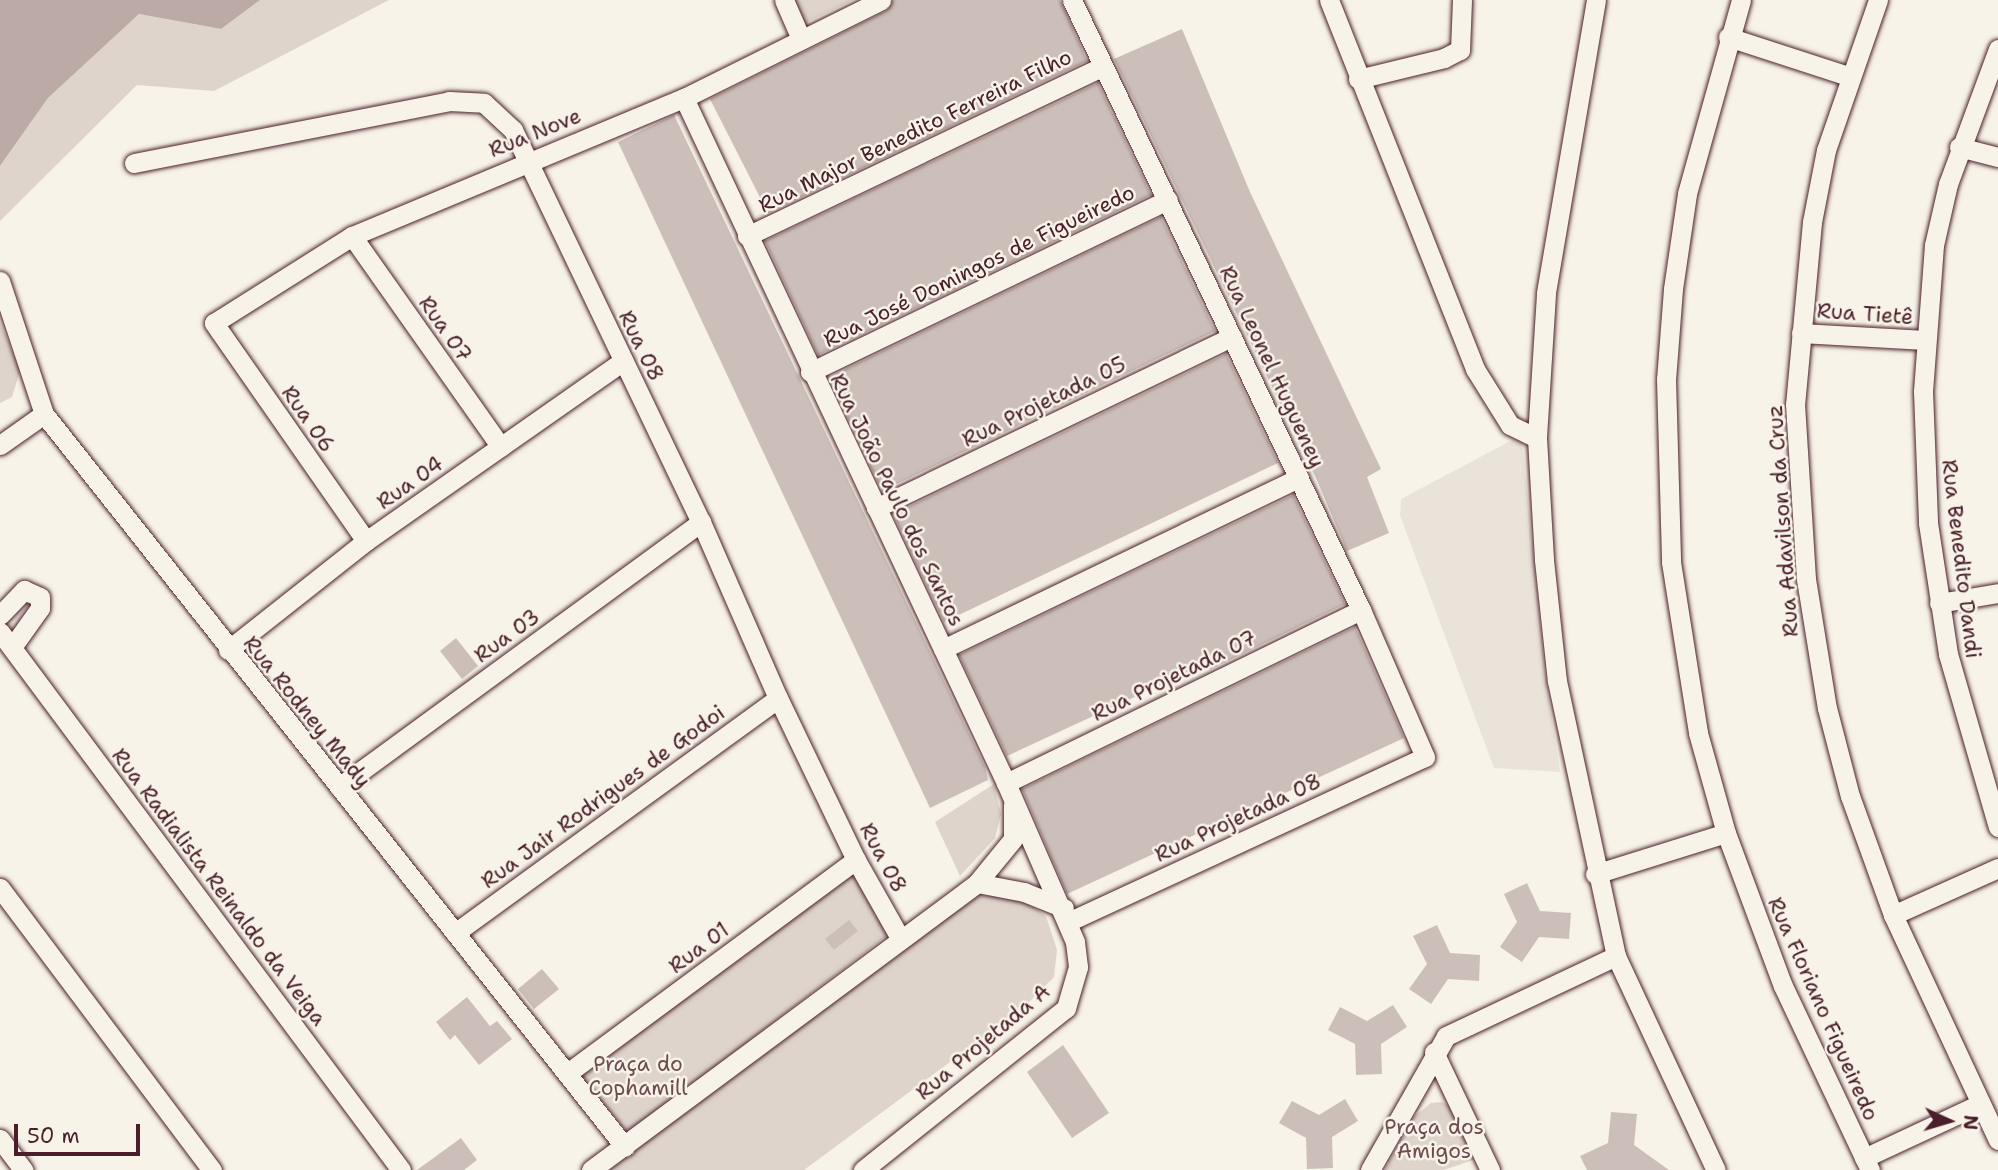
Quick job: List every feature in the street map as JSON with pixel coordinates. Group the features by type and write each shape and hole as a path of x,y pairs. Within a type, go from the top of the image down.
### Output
{"street":[{"path":"784,0 800,38"},
{"name":"Rua Nove","path":"214,323 352,236 526,160 684,98 881,0"},
{"name":"Rua Leonel Hugueney","path":"1072,0 1361,610 1425,757"},
{"path":"1329,0 1475,369 1510,425 1537,438"},
{"path":"1358,79 1444,58 1460,50 1462,0"},
{"path":"1596,0 1554,232 1537,438 1556,681 1595,874 1616,956 1716,1170"},
{"name":"Rua Floriano Figueiredo","path":"1741,0 1728,37 1687,194 1665,379 1666,476 1681,643 1698,733 1726,833 1783,986 1867,1164"},
{"name":"Rua Adavilson da Cruz","path":"1878,0 1826,150 1812,222 1801,333 1795,404 1815,644 1850,796 1893,915 1998,1140"},
{"path":"1728,37 1851,77"},
{"name":"Rua Benedito Dandi","path":"1998,49 1959,147 1934,245 1925,340 1924,457 1939,603 1966,727 1998,827"},
{"name":"Rua Major Benedito Ferreira Filho","path":"747,236 1102,67"},
{"name":"Rua João Paulo dos Santos","path":"684,98 810,372 1067,915"},
{"name":"Rua 08","path":"134,163 449,101 484,103 513,130 701,522 778,698 856,860 900,938"},
{"path":"1959,147 1998,157"},
{"name":"Rua José Domingos de Figueiredo","path":"810,372 1168,200"},
{"name":"Rua 07","path":"352,236 501,447"},
{"name":"Rua Rodney Mady","path":"0,281 44,414 228,650 569,1072 625,1147"},
{"name":"Rua 06","path":"214,323 366,541"},
{"name":"Rua Tietê","path":"1801,333 1925,340"},
{"name":"Rua Projetada 05","path":"876,508 1232,337"},
{"name":"Rua 04","path":"228,650 366,541 623,361"},
{"path":"0,445 44,414"},
{"path":"943,649 1299,478"},
{"name":"Rua 03","path":"339,787 701,522"},
{"path":"0,615 24,590 40,597 40,608 6,639"},
{"path":"1939,603 1998,593"},
{"name":"Rua Projetada 07","path":"1009,790 1361,610"},
{"name":"Rua Radialista Reinaldo da Veiga","path":"6,639 401,1170"},
{"name":"Rua Jair Rodrigues de Godoi","path":"455,933 778,698"},
{"name":"Rua Projetada 08","path":"1067,915 1425,757"},
{"path":"591,1170 977,883 1013,839 1009,790"},
{"path":"1595,874 1726,833"},
{"name":"Rua 01","path":"569,1072 856,860"},
{"path":"1893,915 1998,867"},
{"path":"977,883 1024,892 1067,915"},
{"path":"0,888 212,1170"},
{"name":"Rua Projetada A","path":"863,1170 1066,1008 1078,967 1067,915"},
{"path":"1370,1170 1434,1052 1446,1036 1616,956"},
{"path":"1434,1052 1490,1170"},
{"path":"1867,1164 1980,1104"},
{"path":"0,1139 23,1170"}],"shaded area":[{"path":"0,0 260,0 221,29 139,14 48,98 0,166"},
{"path":"1518,437 1522,441 1545,674 1560,772 1494,768 1400,515 1401,499"}],"green space":[{"path":"260,0 389,0 214,91 137,85 0,221 0,166 48,98 139,14 221,29"},
{"path":"794,0 853,0 805,23"},
{"path":"0,322 20,371 12,397 0,403"},
{"path":"994,784 1001,814 995,838 960,876 935,822"},
{"name":"Praça do Cophamill","path":"855,867 890,933 628,1133 579,1073"},
{"path":"981,889 1013,893 1046,916 1057,950 1054,977 1023,1008 804,1170 598,1170"},
{"name":"Praça dos Amigos","path":"1442,1102 1452,1107 1476,1159 1444,1170 1385,1170 1410,1120 1431,1103"}],"building":[{"path":"893,0 1060,0 1087,61 768,213 710,99 886,11"},
{"path":"1182,29 1250,192 1381,469 1367,477 1389,533 1347,551 1316,478 1114,59"},
{"path":"1098,83 1151,195 818,355 765,241"},
{"path":"674,115 985,767 988,780 930,808 618,142"},
{"path":"1161,217 1215,331 882,491 829,377"},
{"path":"1226,354 1278,463 944,622 893,514"},
{"path":"1293,495 1345,604 1209,670 1206,664 1007,756 959,655"},
{"path":"1355,627 1404,738 1067,894 1022,789"},
{"path":"456,638 478,666 462,679 440,651"},
{"path":"1527,883 1540,911 1571,913 1569,939 1539,937 1522,962 1500,947 1517,922 1504,894"},
{"path":"849,920 858,931 834,950 825,939"},
{"path":"1437,925 1450,953 1480,955 1479,981 1448,979 1431,1004 1409,989 1427,964 1413,936"},
{"path":"542,969 559,989 534,1009 518,989"},
{"path":"467,997 490,1026 497,1021 512,1039 479,1065 455,1035 450,1040 436,1022"},
{"path":"1393,1005 1407,1027 1381,1044 1382,1074 1356,1075 1355,1044 1328,1030 1340,1007 1367,1021"},
{"path":"1063,1045 1109,1113 1072,1138 1027,1072"},
{"path":"1345,1099 1358,1121 1332,1137 1333,1168 1307,1169 1306,1138 1279,1123 1292,1101 1319,1115"},
{"path":"1611,1112 1637,1114 1634,1145 1669,1170 1587,1170 1580,1156 1608,1143"},
{"path":"461,1138 477,1160 464,1170 417,1170"}]}
